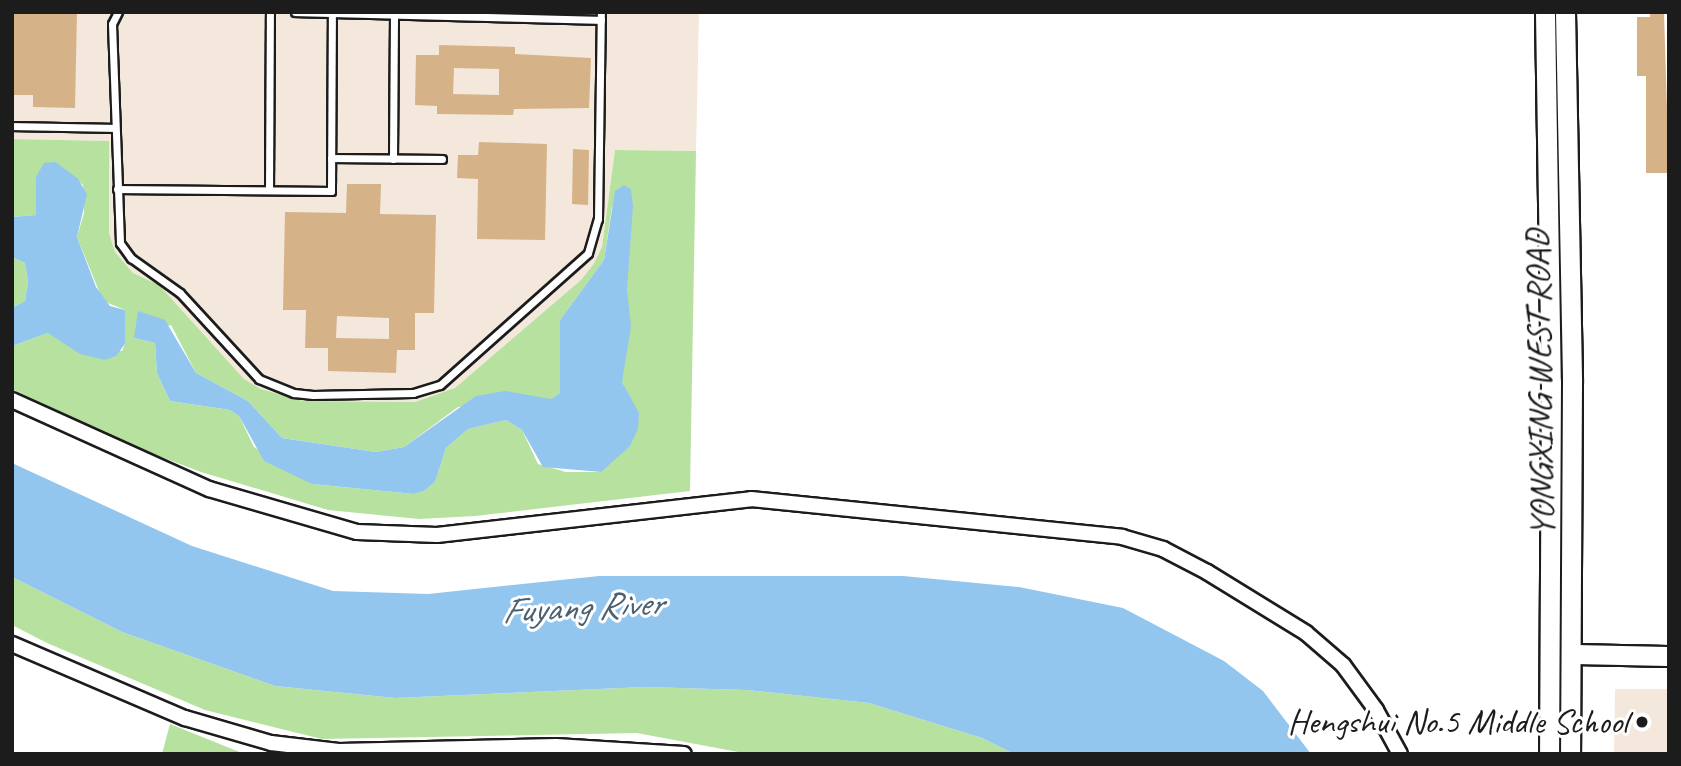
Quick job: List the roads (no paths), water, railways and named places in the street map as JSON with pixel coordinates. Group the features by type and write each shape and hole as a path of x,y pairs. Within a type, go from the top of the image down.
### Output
{"main road":[{"name":"YONGXING WEST ROAD","path":"1545,12 1552,396 1549,754"},
{"name":"YONGXING WEST ROAD","path":"1565,12 1573,654 1570,754"},
{"path":"1573,654 1669,656"}],"street":[{"path":"12,400 209,489 357,532 437,535 751,499 1122,537 1163,549 1208,572 1306,633 1343,665 1377,710 1401,754"},
{"path":"12,644 185,718 271,743 339,751 556,746 684,754"}],"lane":[{"path":"118,12 112,24 119,234 124,249 180,293 259,379 294,393 313,395 431,389 453,377 588,253 598,219 601,16 295,12"},
{"path":"269,190 270,12"},
{"path":"117,189 331,191 332,13"},
{"path":"393,159 394,14"},
{"path":"12,126 115,128"},
{"path":"331,158 442,159"}],"water":[{"path":"56,162 78,179 87,194 77,237 96,287 110,306 125,310 125,344 116,356 105,360 80,354 48,333 12,346 12,308 25,301 28,282 25,263 12,257 12,217 36,215 36,177 44,163"},
{"path":"624,185 631,189 633,206 627,290 631,326 622,382 639,413 638,429 630,446 601,472 543,467 522,430 506,420 468,429 446,448 435,482 424,491 414,494 312,484 264,461 239,416 230,410 170,401 157,373 155,343 134,338 138,311 165,320 196,373 248,401 282,438 376,452 404,447 476,396 505,391 551,399 560,393 560,320 604,260 615,191"},
{"name":"Fuyang River","path":"12,463 192,546 333,591 428,594 599,576 903,576 1019,587 1123,608 1224,661 1263,691 1311,754 1014,754 982,738 869,703 747,690 645,687 395,698 275,686 122,632 12,577"}],"place":[{"name":"Hengshui No.5 Middle School","path":"1642,722"}]}
